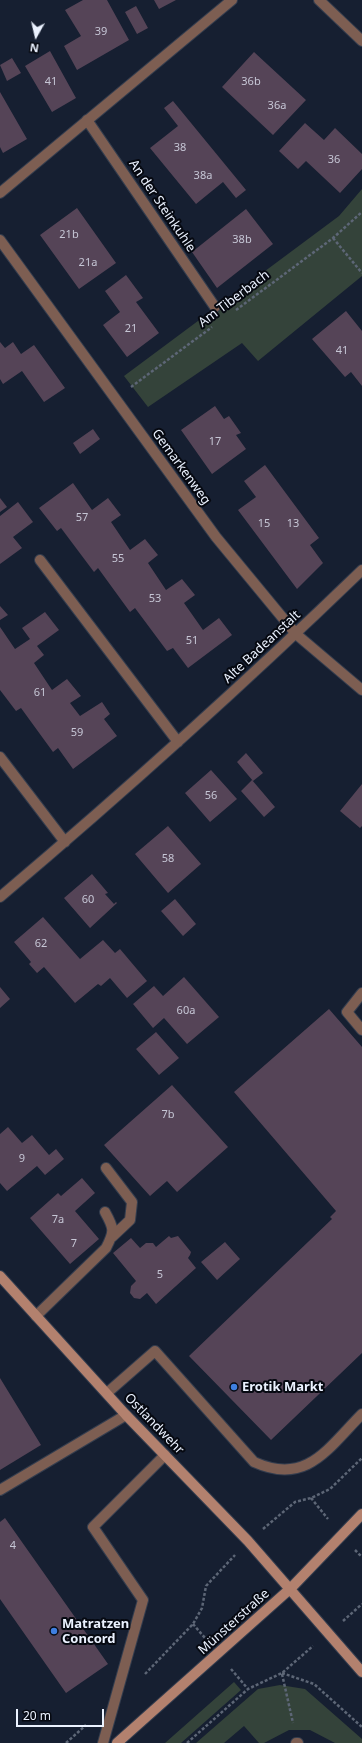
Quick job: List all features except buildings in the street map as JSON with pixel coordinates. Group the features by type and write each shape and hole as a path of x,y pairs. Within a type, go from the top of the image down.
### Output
{"street":[{"path":"0,193 232,0"},
{"path":"319,0 362,41"},
{"name":"An der Steinkuhle","path":"87,120 215,307"},
{"name":"Gemarkenweg","path":"0,240 216,537 296,634 362,690"},
{"path":"40,560 178,742"},
{"name":"Alte Badeanstalt","path":"0,897 65,842 178,742 296,634 362,570"},
{"path":"0,757 65,842"},
{"path":"362,993 347,1012 362,1030"},
{"path":"36,1316 92,1263 106,1248 112,1237 130,1220 132,1202 106,1168"},
{"path":"105,1212 113,1226 112,1237"},
{"name":"Ostlandwehr","path":"0,1276 126,1415 248,1541 291,1588 362,1672"},
{"path":"106,1393 155,1351 254,1462 270,1469 286,1470 302,1467 317,1459 362,1414"},
{"path":"0,1490 126,1415"},
{"path":"103,1743 143,1600 94,1527 165,1455"},
{"name":"Münsterstraße","path":"117,1743 291,1588 362,1514"}],"path":[{"name":"Am Tiberbach","path":"229,314 332,238 362,212"},
{"path":"332,238 362,273"},
{"name":"Am Tiberbach","path":"115,399 217,324"},
{"path":"193,1624 202,1608 206,1586 248,1541 295,1502 310,1498 330,1489 362,1458"},
{"path":"282,1673 297,1743"},
{"path":"187,1743 248,1689 282,1673 314,1684 362,1727"}],"green space":[{"path":"362,189 362,276 258,361 242,343 148,407 124,376 339,216"},
{"path":"234,1682 241,1690 181,1743 165,1743"},
{"path":"280,1685 305,1689 362,1739 362,1743 335,1743 310,1730 289,1730 264,1743 259,1743 244,1726 224,1743 196,1743 258,1689"}],"place":[{"name":"Erotik Markt","path":"234,1387"},
{"name":"Matratzen Concord","path":"54,1631"}]}
